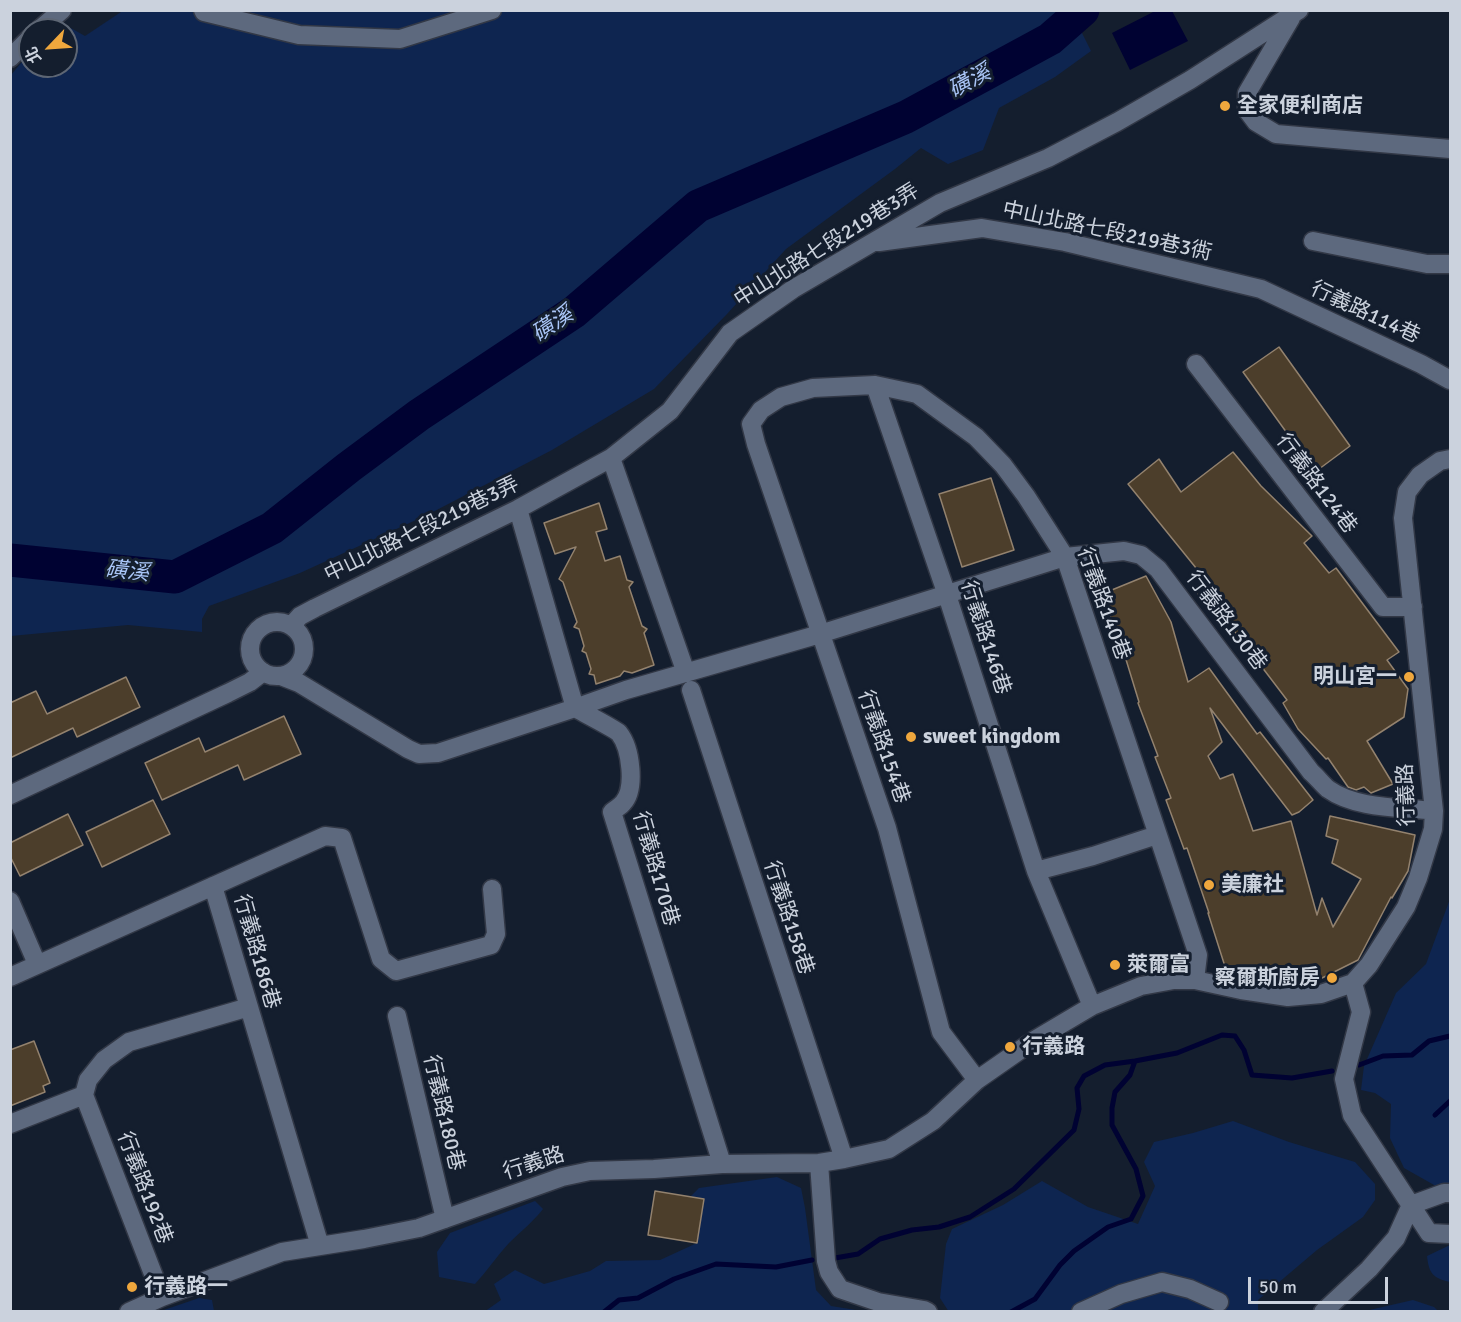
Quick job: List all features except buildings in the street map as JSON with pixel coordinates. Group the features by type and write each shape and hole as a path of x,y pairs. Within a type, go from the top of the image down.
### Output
{"street":[{"path":"203,10 299,35 400,39 492,10"},
{"path":"1296,12 1247,93 1247,110 1256,122 1276,134 1450,149"},
{"name":"中山北路七段219巷3弄","path":"297,633 300,616 518,509 611,458 670,411 730,333 793,289 940,203 1048,158 1117,122 1190,80 1296,12"},
{"name":"中山北路七段219巷3衖","path":"871,243 982,228 1065,242 1261,289"},
{"path":"1313,241 1427,264 1450,264"},
{"name":"行義路114巷","path":"1261,289 1421,364 1450,380"},
{"name":"行義路124巷","path":"1196,364 1383,607 1413,607"},
{"name":"行義路140巷","path":"751,424 761,410 781,397 813,388 874,385 917,394 976,437 1004,465 1065,557 1198,955 1195,980"},
{"name":"行義路146巷","path":"874,385 947,595 1036,872 1092,1006"},
{"name":"行義路154巷","path":"751,424 887,828 941,1032 977,1080"},
{"name":"行義路158巷","path":"611,458 688,681 844,1159"},
{"name":"行義路","path":"129,1311 282,1252 419,1228 562,1176 590,1171 723,1164 819,1164 889,1149 933,1121 977,1080 1034,1041 1092,1006 1142,986 1174,980 1195,980 1288,997 1321,994 1353,983 1369,965 1406,907 1418,878 1433,829 1434,811 1403,519 1407,492 1420,475 1440,461 1450,459"},
{"path":"518,509 574,708"},
{"name":"行義路130巷","path":"281,676 299,683 408,749 419,754 438,753 626,690 688,681 820,634 1065,557 1124,551 1141,555 1158,569 1311,772 1328,788 1349,800 1434,811"},
{"path":"273,622 282,623 297,633 304,650 302,659 290,673 281,676 272,675 256,666 250,648 252,639 264,625 273,622"},
{"path":"228,693 248,671 252,657"},
{"path":"302,659 307,676 317,694"},
{"path":"10,795 228,693 250,682 263,672"},
{"name":"行義路170巷","path":"574,708 618,731 626,746 631,766 629,788 624,802 612,812 723,1164"},
{"path":"1036,872 1157,835"},
{"path":"213,886 325,836 342,838 381,959 396,971 491,945 496,934 492,889"},
{"name":"行義路186巷","path":"10,977 213,886 320,1246"},
{"path":"10,901 38,964"},
{"path":"1353,983 1361,1012 1344,1079 1352,1115 1429,1233 1450,1234"},
{"path":"10,1124 84,1095 88,1080 104,1059 129,1042 249,1007"},
{"name":"行義路180巷","path":"397,1016 445,1220"},
{"name":"行義路192巷","path":"84,1095 162,1297"},
{"path":"819,1164 826,1261 840,1289 878,1302 928,1311"},
{"path":"1323,1311 1369,1269 1396,1238 1411,1205 1450,1193"},
{"path":"1081,1311 1121,1294 1162,1282 1190,1289 1219,1302"}],"shaded area":[{"path":"124,10 1071,11 1091,51 1055,77 999,108 983,150 948,164 921,148 786,249 654,389 552,450 427,515 300,573 209,606 202,619 202,632 128,625 11,636 11,75 18,67 18,78 78,78 78,32 85,36"},
{"path":"1157,10 1172,11 1188,41 1130,70 1112,33"},
{"path":"1450,899 1450,1194 1404,1168 1390,1138 1391,1104 1375,1093 1361,1090 1364,1066 1396,993 1426,964"},
{"path":"1233,1121 1289,1142 1355,1162 1375,1184 1375,1200 1363,1217 1317,1250 1258,1300 1258,1311 949,1312 940,1298 946,1244 952,1229 1003,1205 1042,1181 1088,1207 1138,1224 1155,1186 1144,1162 1154,1142"},
{"path":"777,1177 801,1188 816,1290 831,1306 862,1311 484,1312 501,1300 494,1284 515,1270 544,1284 590,1271 606,1261 660,1260 697,1243 704,1200 690,1197 699,1188"},
{"path":"535,1201 543,1209 509,1243 475,1284 439,1277 437,1252 450,1233"},
{"path":"1450,1245 1450,1282 1433,1274 1427,1256"},
{"path":"199,1298 212,1300 214,1311 161,1311"},
{"path":"1413,1300 1434,1307 1438,1311 1365,1311"}],"waterway":[{"name":"磺溪","path":"10,560 175,577 272,528 419,415 574,312 698,206 906,117 1050,39 1083,10"},
{"path":"835,1258 858,1254 880,1239 912,1230 939,1227 970,1217 1014,1189 1074,1130 1079,1109 1077,1088 1084,1076 1105,1065 1177,1053 1222,1035 1235,1036 1244,1050 1252,1075 1292,1078 1332,1071"},
{"path":"1359,1065 1383,1056 1412,1055 1429,1041 1450,1036"},
{"path":"1011,1312 1035,1299 1060,1265 1074,1251 1108,1227 1131,1219 1143,1196 1136,1169 1112,1125 1115,1092 1130,1075 1135,1061"},
{"path":"1435,1115 1450,1101"},
{"path":"604,1312 619,1300 638,1298 674,1279 716,1264 776,1267 812,1260"}],"place":[{"name":"全家便利商店","path":"1225,106"},
{"name":"明山宮一","path":"1409,677"},
{"name":"sweet kingdom","path":"911,737"},
{"name":"美廉社","path":"1209,885"},
{"name":"萊爾富","path":"1115,965"},
{"name":"察爾斯廚房","path":"1332,978"},
{"name":"行義路","path":"1010,1047"},
{"name":"行義路一","path":"132,1287"}]}
